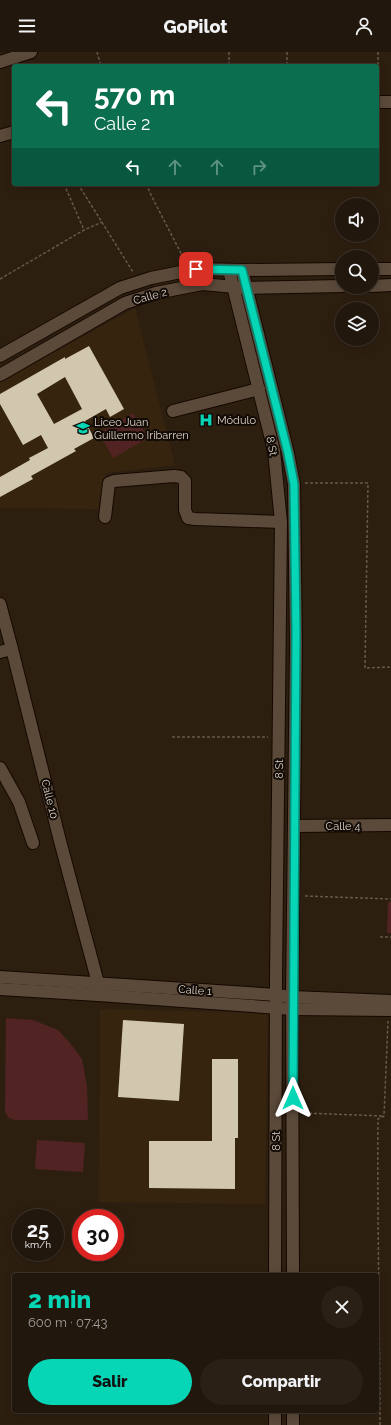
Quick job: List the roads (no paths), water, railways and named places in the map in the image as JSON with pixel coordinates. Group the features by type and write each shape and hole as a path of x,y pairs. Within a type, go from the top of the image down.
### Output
{"street":[{"path":"0,62 31,52"},
{"path":"379,102 391,102"},
{"path":"0,136 12,133"},
{"path":"379,269 391,268"},
{"name":"Calle 2","path":"0,356 120,288 151,278 196,269 335,269"},
{"name":"8 St","path":"229,270 274,450 282,522 276,1008 275,1273"},
{"name":"8 St","path":"242,270 288,453 294,484 296,646 293,896 293,1273"},
{"name":"Calle 2","path":"0,375 125,303 156,292 202,284 246,288 335,286"},
{"path":"379,286 391,285"},
{"path":"173,410 259,388"},
{"path":"105,517 109,483 114,481 174,476 181,477 185,481 185,510 188,518 282,522"},
{"name":"Calle 10","path":"0,604 98,989"},
{"path":"0,652 12,649"},
{"path":"0,768 19,802 33,843"},
{"name":"Calle 4","path":"295,826 391,825"},
{"name":"Calle 1","path":"0,977 276,1008 293,1003 390,1007"},
{"name":"Calle 1","path":"0,989 98,989 277,995 293,1003"},
{"path":"275,1413 275,1425"},
{"path":"293,1413 293,1425"}],"place":[{"name":"Módulo","path":"206,420"},
{"name":"Liceo Juan Guillermo Iribarren","path":"83,428"}]}
